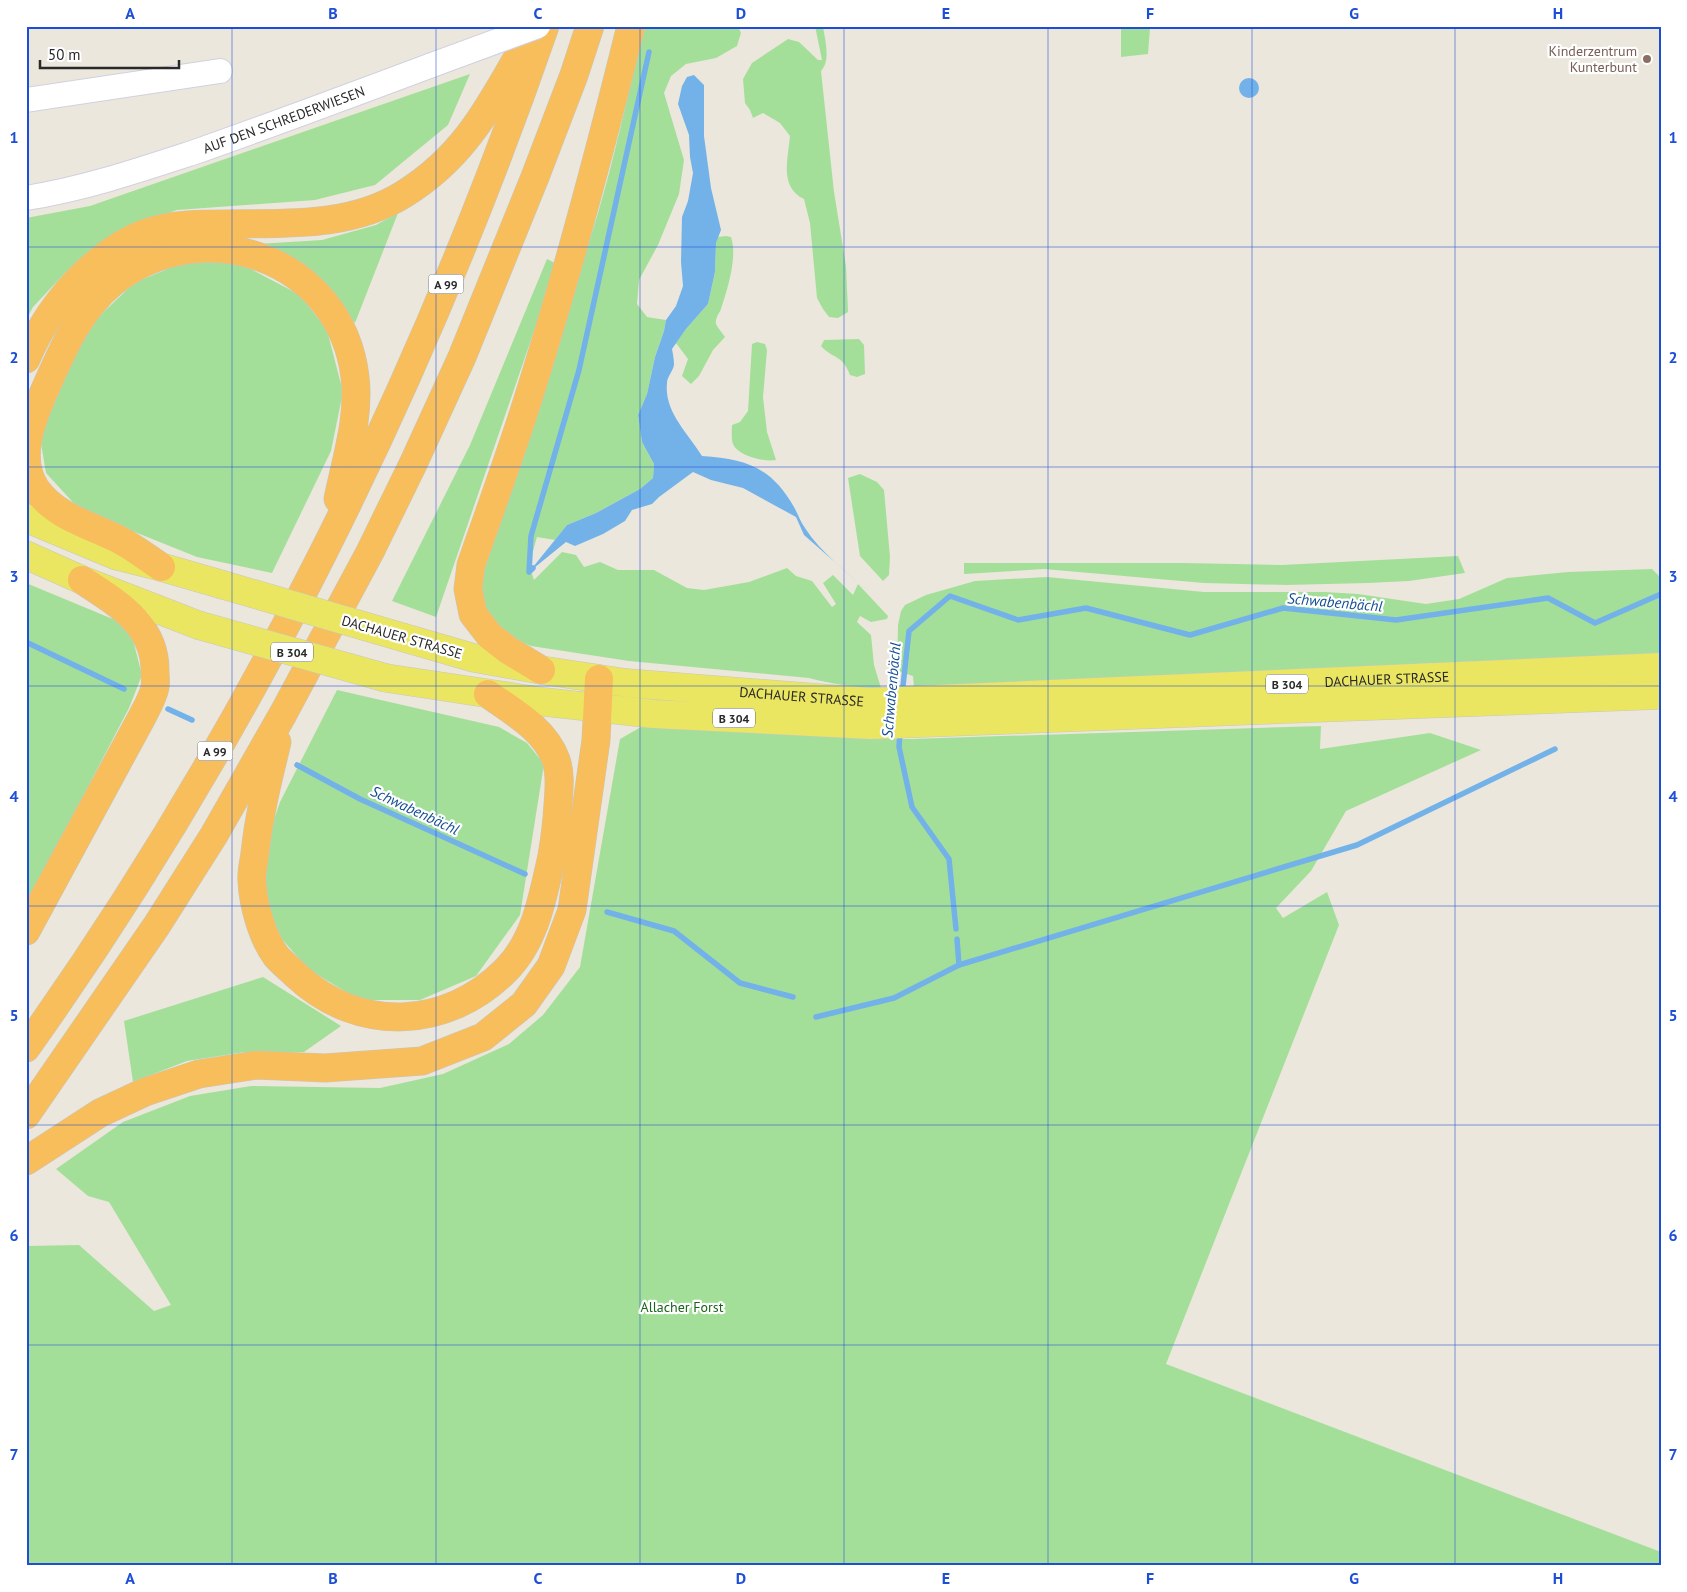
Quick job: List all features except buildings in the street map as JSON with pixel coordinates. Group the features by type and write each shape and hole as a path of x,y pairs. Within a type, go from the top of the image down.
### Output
{"highway":[{"path":"26,359 60,300 102,258 136,237 153,230 205,224 294,223 330,220 375,208 402,195 425,180 449,159 470,136 484,117 537,26"},
{"name":"A 99","path":"26,1048 87,960 178,817 260,673 331,535 369,460 426,333 479,204 545,26"},
{"path":"26,1115 157,925 214,835 283,714 370,552 458,366 535,177 574,75 590,26"},
{"path":"541,670 508,650 490,636 473,614 468,589 471,565 521,421 565,276 631,26"},
{"path":"161,567 118,539 58,511 35,488 29,474 26,444 37,408 63,350 87,309 100,294 136,267 162,255 188,249 215,248 246,251 286,270 305,283 322,300 334,316 346,339 356,379 356,406 331,535"},
{"path":"26,931 141,719 155,687 155,661 148,636 123,607 82,580"},
{"path":"26,1161 100,1114 145,1092 199,1074 256,1065 325,1068 422,1062 483,1038 524,1004 551,966 572,910 596,740 599,679"},
{"path":"283,714 256,839 252,880 257,911 264,936 277,957 326,999 380,1017 416,1016 448,1009 474,997 507,970 525,944 539,913 556,836 560,780 557,761 548,744 534,728 488,694"}],"main road":[{"name":"DACHAUER STRASSE","path":"26,518 117,556 161,567 474,658 627,683 870,713"},
{"name":"DACHAUER STRASSE","path":"26,555 82,580 198,625 386,678 488,694 654,714 870,713 1661,695"},
{"name":"DACHAUER STRASSE","path":"915,712 1661,667"}],"street":[{"name":"AUF DEN SCHREDERWIESEN","path":"26,198 116,178 261,129 537,26"},
{"path":"26,100 220,71"}],"green space":[{"path":"645,26 738,26 741,33 737,46 716,58 686,64 671,76 664,93 684,160 679,194 658,245 639,280 637,304 647,317 666,320 647,394 638,415 642,442 654,464 653,478 640,489 596,513 567,525 555,540 537,537 529,565 534,580 562,552 576,555 584,567 600,562 618,570 654,570 687,588 704,590 749,582 787,568 796,576 812,581 832,607 836,604 823,583 833,575 853,595 858,584 888,616 887,619 871,622 860,616 857,622 871,635 874,665 881,688 844,685 809,678 629,661 531,646 512,637 497,626 491,619 482,601 479,591 481,571 598,213"},
{"path":"815,26 823,26 826,44 827,56 821,71 834,192 846,266 848,312 838,318 829,317 817,298 810,223 804,199 796,194 788,180 787,163 790,136 780,123 763,113 753,118 745,103 743,79 752,63 788,39 799,42 818,60 822,60"},
{"path":"1121,26 1222,26 1150,28 1148,54 1121,57"},
{"path":"470,74 448,125 375,185 315,200 177,210 146,221 102,241 65,273 33,307 26,320 26,218 90,206"},
{"path":"398,213 355,323 315,274 257,244 322,240 376,225"},
{"path":"718,237 731,237 733,245 731,273 716,322 725,337 713,350 699,376 691,384 682,376 688,359 676,343 708,304 715,272 716,243"},
{"path":"198,256 245,266 300,295 327,330 343,392 331,451 272,573 197,557 80,510 46,473 39,432 91,324 134,283"},
{"path":"547,259 557,264 436,617 392,601 470,445"},
{"path":"859,339 864,345 865,374 857,377 850,375 841,360 821,346 824,340"},
{"path":"757,342 765,344 767,350 763,397 767,432 776,460 758,459 746,455 736,448 732,440 732,425 740,422 748,411 752,344"},
{"path":"860,474 877,482 884,490 890,557 889,575 883,581 860,556 848,478"},
{"path":"1458,556 1465,573 1409,581 1368,583 1286,585 1204,583 1044,569 964,574 964,563 1282,565"},
{"path":"1652,569 1661,578 1661,657 914,687 913,676 897,671 898,625 901,611 905,605 926,595 975,581 1047,577 1204,592 1325,592 1358,594 1426,604 1459,599 1507,578 1568,572"},
{"path":"26,583 120,622 133,640 142,675 129,708 26,906"},
{"path":"337,690 499,727 527,743 544,764 520,915 476,976 420,1000 359,1000 308,969 274,930 263,876 268,837 280,802"},
{"name":"Allacher Forst","path":"1321,726 1320,749 1430,733 1481,750 1346,811 1311,871 1276,908 1283,918 1327,892 1339,925 1166,1364 1661,1552 1661,1566 26,1566 26,1246 79,1245 154,1311 171,1305 109,1202 88,1196 56,1169 123,1122 190,1096 251,1086 380,1088 443,1074 509,1044 543,1015 580,967 620,739 641,727 870,739 911,739"},
{"path":"263,977 341,1026 304,1052 245,1052 187,1061 133,1082 124,1021"}],"water":[{"path":"694,75 704,85 704,136 711,188 721,230 716,243 715,272 708,304 686,329 672,349 674,365 667,383 669,403 678,422 702,456 718,457 744,463 766,474 776,483 785,493 811,537 839,566 804,535 796,517 743,488 711,480 693,472 652,504 632,510 625,521 603,534 575,546 566,542 529,572 567,525 596,513 640,489 653,478 654,464 642,442 638,415 647,394 666,320 676,306 683,286 681,262 682,217 688,201 693,173 689,135 678,104 682,86 687,77"},
{"path":"1249,78 1256,81 1259,88 1256,95 1249,98 1242,95 1239,88 1242,81"}],"waterway":[{"path":"533,568 529,572 531,536 579,370 649,52"},
{"name":"Schwabenbächl","path":"902,695 909,631 950,596 1018,620 1086,608 1190,635 1283,608 1396,620 1548,598 1595,623 1661,594"},
{"name":"Schwabenbächl","path":"26,642 124,689"},
{"name":"Schwabenbächl","path":"168,709 192,720"},
{"name":"Schwabenbächl","path":"900,731 899,747 912,807 949,859 956,929"},
{"path":"959,965 1357,845 1555,749"},
{"name":"Schwabenbächl","path":"297,765 360,799 525,874"},
{"name":"Schwabenbächl","path":"607,912 674,931 740,983 793,997"},
{"name":"Schwabenbächl","path":"816,1017 894,998 959,965 957,939"}],"place":[{"name":"Kinderzentrum Kunterbunt","path":"1647,59"}]}
